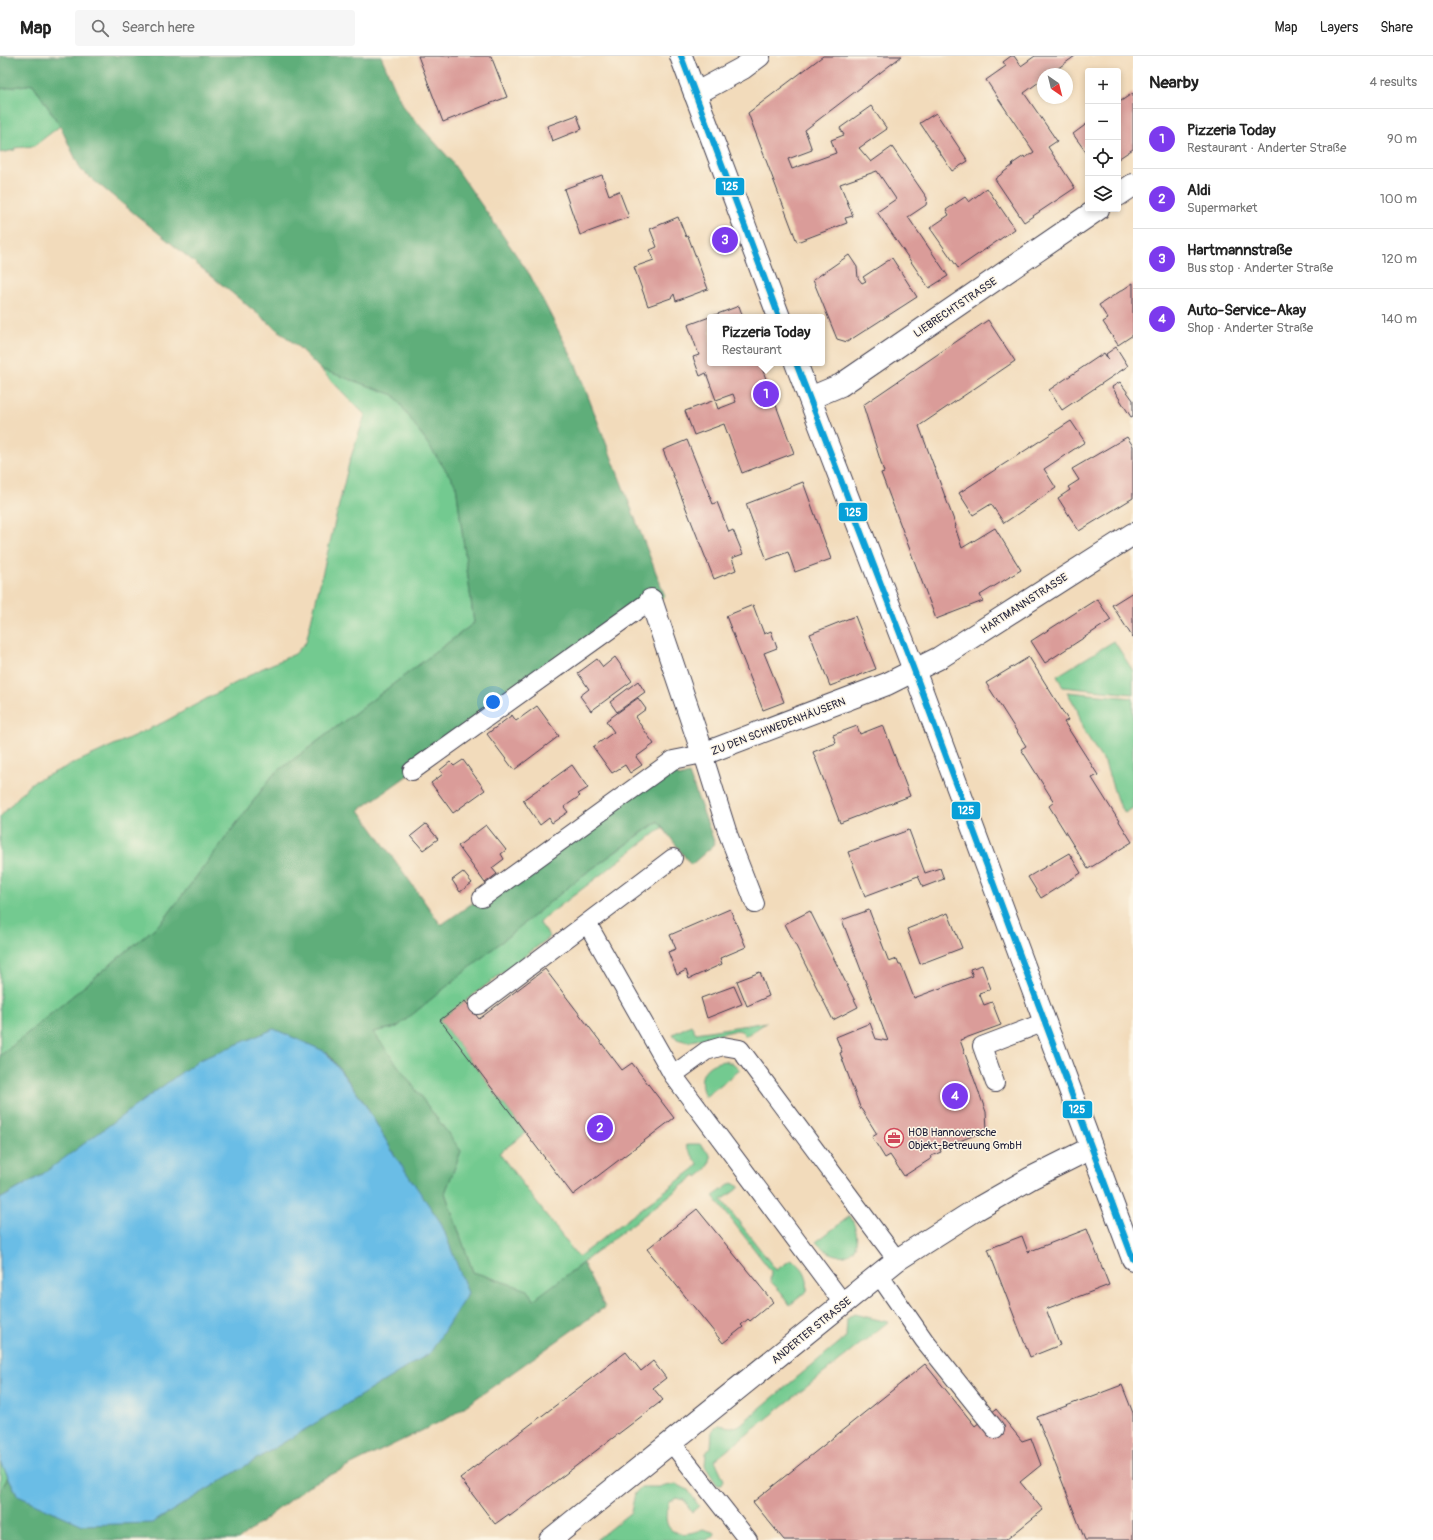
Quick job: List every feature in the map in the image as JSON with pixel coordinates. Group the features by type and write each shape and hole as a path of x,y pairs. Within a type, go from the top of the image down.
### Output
{"street":[{"path":"681,56 778,314"},
{"path":"695,94 743,68 759,56"},
{"path":"1121,193 1133,185"},
{"name":"LIEBRECHTSTRASSE","path":"810,398 841,385 1094,212"},
{"path":"797,366 914,670 1133,1259"},
{"name":"HARTMANNSTRASSE","path":"914,670 939,658 1133,534"},
{"name":"ZU DEN SCHWEDENHÄUSERN","path":"651,600 703,754 884,686 914,670"},
{"name":"ANDERTER STRASSE","path":"550,1540 897,1260 977,1209 1031,1178 1091,1148"}],"lane":[{"path":"412,771 651,600"},
{"path":"482,898 673,760 703,754 728,834 755,904"},
{"path":"478,1005 673,858"},
{"path":"587,923 673,1075 843,1303"},
{"path":"995,1083 982,1046 1045,1022"},
{"path":"673,1075 706,1051 723,1046 740,1049 897,1260"},
{"path":"879,1275 924,1340 995,1429"},
{"path":"672,1442 748,1540"}],"green space":[{"path":"0,56 381,56 403,107 449,158 530,275 576,365 665,596 628,619 359,810 441,925 671,765 679,777 689,774 715,844 691,865 658,821 582,876 397,1027 373,1032 461,1151 445,1193 473,1272 528,1290 533,1300 583,1263 605,1307 450,1417 308,1486 238,1540 0,1540 0,1493 8,1476 18,1496 395,1156 363,1101 327,1052 40,1176 0,1199 0,1056 163,921 273,775 474,623 456,485 394,395 320,369 296,345 81,170 60,126 33,84 0,89"},
{"path":"33,84 60,126 34,146 14,148 15,150 0,153 0,89"},
{"path":"320,369 394,394 456,485 474,623 273,775 163,921 0,1056 0,817 31,783 164,722 261,669 295,654 306,642 349,463 365,415"},
{"path":"1114,641 1133,671 1133,694 1063,687 1057,676"},
{"path":"1067,692 1133,698 1133,808 1125,813 1117,800 1106,766 1083,729 1077,709"},
{"path":"659,821 663,827 539,922 550,937 440,1020 526,1133 499,1153 578,1257 695,1168 698,1164 686,1146 690,1144 700,1144 710,1155 709,1165 703,1173 697,1177 696,1175 533,1301 527,1290 473,1272 445,1193 461,1151 373,1032 397,1027 582,876"},
{"path":"767,1022 746,1036 741,1031 737,1030 688,1042 677,1039 673,1034 691,1025 696,1033"},
{"path":"725,1061 734,1064 740,1070 705,1097 701,1084 704,1073 707,1068 712,1065"},
{"path":"732,1183 740,1187 722,1200 776,1270 791,1260 796,1262 805,1272 807,1291 790,1305 781,1292 770,1281 771,1271 713,1196"},
{"path":"850,1216 857,1238 855,1246 851,1252 844,1255 836,1255 826,1251 816,1242"},
{"path":"854,1314 888,1322 715,1460 724,1480 722,1485 717,1485 705,1466 706,1453 711,1447 712,1431 719,1425 736,1428 846,1337 847,1319"},
{"path":"0,1460 8,1476 0,1493"},
{"path":"676,1484 688,1490 699,1506 692,1512 684,1500 677,1498 669,1502 666,1512 668,1526 678,1533 685,1534 703,1529 716,1533 707,1540 596,1540 631,1512 635,1493 641,1487 661,1487"}],"water":[{"path":"274,1029 326,1052 363,1101 395,1156 441,1223 468,1293 430,1353 152,1523 83,1525 18,1496 0,1460 0,1199 40,1176 197,1061"}],"building":[{"path":"418,56 491,56 507,97 443,122"},
{"path":"823,56 902,56 805,130 812,150 788,159 792,169 836,153 831,140 844,135 840,128 871,106 887,129 859,148 871,162 892,147 927,198 926,205 908,217 948,276 929,288 877,212 896,199 877,171 840,184 853,216 845,218 847,223 797,242 748,113"},
{"path":"1011,56 1014,56 1021,66 1035,56 1075,56 1058,68 1037,68 1037,83 1024,93 1057,141 1048,147 1075,188 1024,222 995,179 1013,165 1012,164 1024,156 1025,158 1034,152 986,80 1006,66 1003,62"},
{"path":"1133,93 1133,149 1121,157 1121,104 1121,101"},
{"path":"936,113 968,161 952,171 920,123"},
{"path":"577,115 582,129 552,141 547,126"},
{"path":"1085,125 1085,151 1073,134"},
{"path":"602,175 609,195 619,191 629,217 580,235 564,189"},
{"path":"987,188 1015,229 958,268 930,228 949,215 946,210 965,197 969,202"},
{"path":"678,217 686,237 688,236 708,289 676,301 674,294 671,298 648,306 634,267 654,260 650,250 657,247 650,229"},
{"path":"849,255 857,267 858,278 862,283 866,281 863,277 892,258 917,297 847,342 837,339 813,280"},
{"path":"1133,283 1133,335 1118,345 1103,322 1108,319 1099,305"},
{"path":"739,306 742,314 718,314"},
{"path":"707,318 707,366 761,366 794,453 742,473 724,424 694,435 685,411 715,400 718,409 736,402 733,394 716,400 706,373 700,376 693,357 699,355 688,325"},
{"path":"988,320 1015,361 919,426 956,526 955,527 962,548 995,528 1021,570 980,595 983,601 936,619 881,473 884,472 863,405"},
{"path":"1116,347 1128,366 1062,410 1049,390 1104,353 1108,359 1106,354"},
{"path":"1120,382 1133,400 1133,416 1131,417 1112,387"},
{"path":"1071,421 1085,442 1044,469 1056,488 1004,523 991,504 973,515 959,493"},
{"path":"1127,437 1133,446 1133,498 1079,531 1058,498 1070,490 1068,487 1079,480 1072,469"},
{"path":"687,440 713,504 717,502 729,532 733,530 743,554 732,558 736,570 714,579 663,450"},
{"path":"803,482 831,559 795,572 788,552 767,560 746,504"},
{"path":"1133,592 1133,638 1112,605"},
{"path":"1097,599 1111,620 1045,663 1031,641"},
{"path":"753,605 764,634 771,631 777,648 764,653 784,702 763,710 726,616"},
{"path":"855,616 876,669 830,686 810,634"},
{"path":"615,657 632,681 591,711 580,696 589,689 578,673 597,659 603,667"},
{"path":"1029,657 1068,720 1064,722 1098,775 1092,778 1132,842 1088,869 1049,806 1054,802 1021,749 1026,746 986,683"},
{"path":"638,681 645,692 617,712 610,702"},
{"path":"638,698 646,709 635,717 654,744 636,757 642,765 630,773 625,765 612,773 593,747 614,732 606,721"},
{"path":"537,706 559,736 514,770 487,734 512,715 516,721"},
{"path":"883,725 910,796 840,823 813,752 836,743 833,735 857,726 860,734"},
{"path":"463,760 485,790 453,813 431,783 443,774 440,770 450,762 454,766"},
{"path":"572,765 588,788 578,794 580,796 564,807 568,812 552,823 549,818 540,825 523,800"},
{"path":"426,824 438,839 423,850 411,836"},
{"path":"486,825 506,850 501,854 504,859 492,868 497,874 485,883 458,846"},
{"path":"909,830 925,873 940,868 944,879 923,887 918,876 865,896 848,852"},
{"path":"1069,853 1081,873 1041,898 1028,877"},
{"path":"463,872 472,883 460,892 452,880"},
{"path":"730,909 746,947 720,958 722,964 689,979 686,970 677,975 668,952 676,949 670,935"},
{"path":"869,910 889,962 897,959 899,964 901,964 914,998 973,976 970,969 982,965 991,989 979,993 984,1005 992,1002 1001,1025 960,1040 986,1112 987,1130 940,1149 941,1152 931,1156 932,1158 904,1176 890,1155 885,1158 872,1137 877,1134 860,1107 840,1053 842,1052 836,1037 870,1023 876,1039 888,1041 842,920"},
{"path":"810,911 858,1007 833,1020 785,924"},
{"path":"948,913 962,948 920,964 907,929"},
{"path":"545,969 622,1070 632,1063 674,1118 573,1195 440,1020 465,1001 479,1019"},
{"path":"760,972 769,996 747,1006 737,981"},
{"path":"734,986 742,1004 707,1018 701,998"},
{"path":"697,1209 773,1302 750,1321 748,1319 741,1325 743,1327 723,1343 647,1249"},
{"path":"1087,1229 1109,1285 1046,1309 1060,1345 1030,1357 988,1249 1022,1236 1028,1252"},
{"path":"626,1352 641,1371 653,1361 666,1378 653,1388 663,1400 510,1516 509,1514 495,1524 460,1478"},
{"path":"925,1364 975,1426 996,1409 1022,1441 1031,1438 1041,1465 1020,1482 1043,1510 1006,1540 784,1540 753,1502"},
{"path":"1122,1385 1133,1413 1133,1540 1085,1540 1037,1417"}],"transit line":[{"name":"125","path":"681,56 778,314"},
{"name":"125","path":"797,366 914,670 1133,1259"}],"place":[{"name":"Hartmannstraße","path":"725,240"},
{"name":"Pizzeria Today","path":"766,394"},
{"name":"Auto-Service-Akay","path":"955,1096"},
{"name":"Aldi","path":"600,1128"},
{"name":"HOB Hannoversche Objekt-Betreuung GmbH","path":"894,1138"}]}
